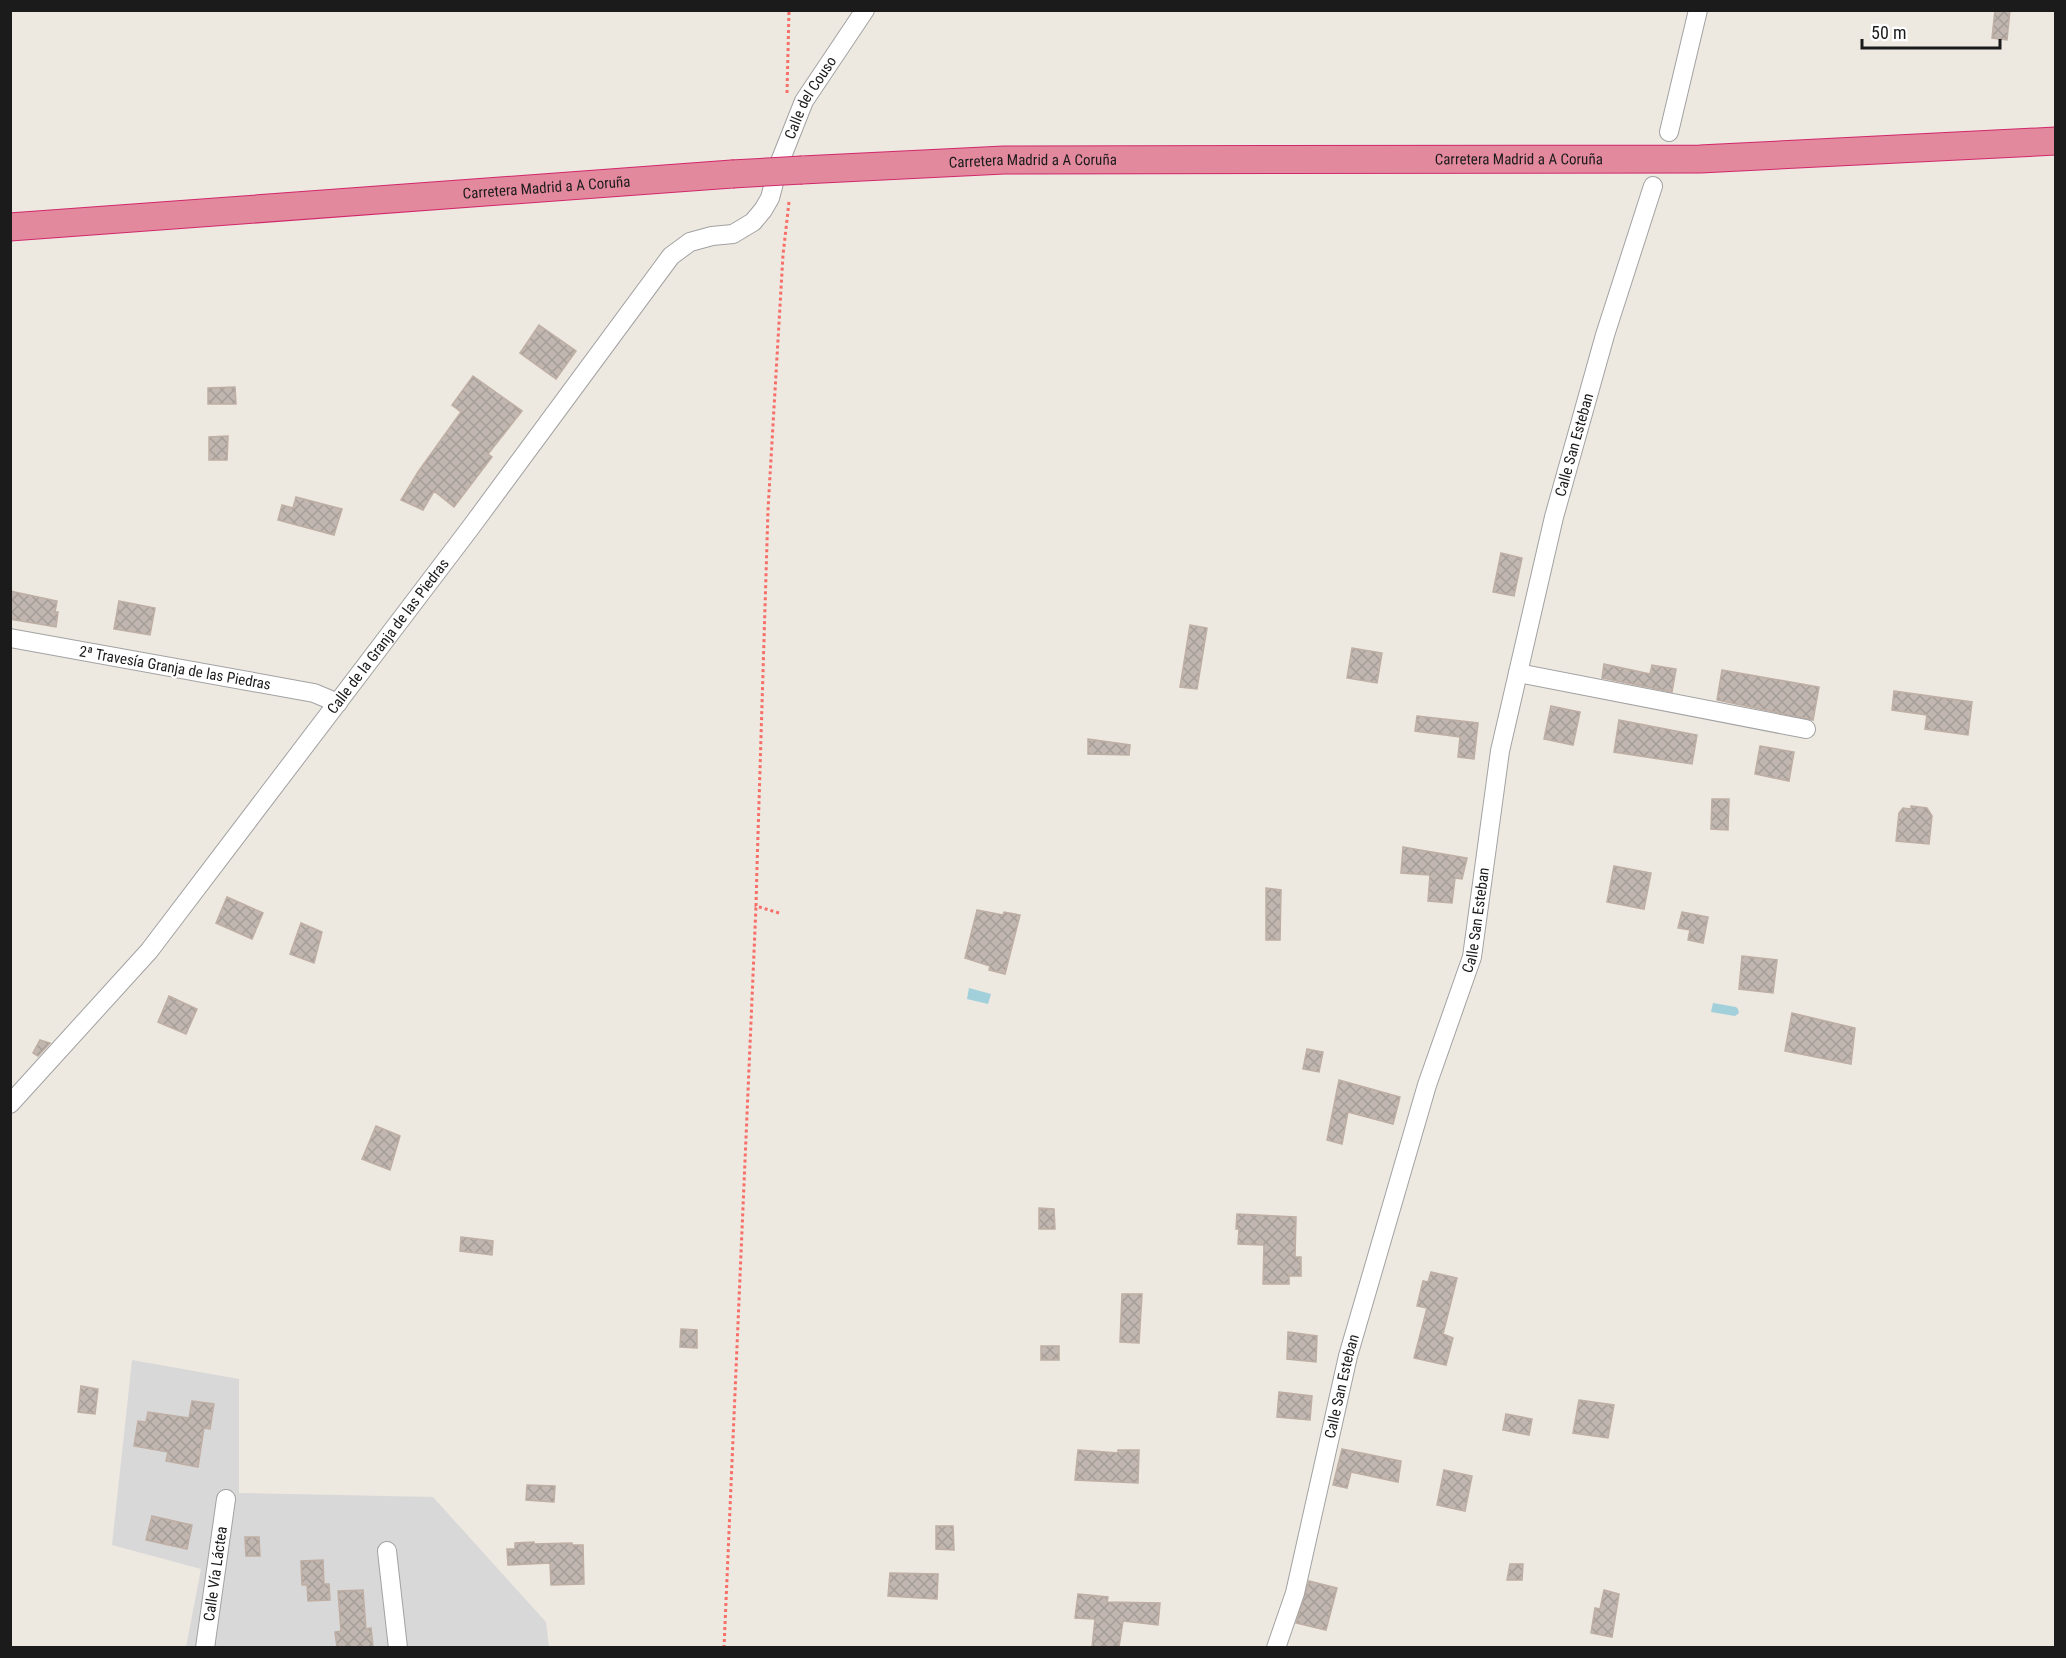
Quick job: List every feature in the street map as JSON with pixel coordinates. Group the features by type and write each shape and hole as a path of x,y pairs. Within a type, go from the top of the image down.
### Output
{"highway":[{"name":"Carretera Madrid a A Coruña","path":"10,227 732,174 1027,160 1700,159 2055,141"}],"street":[{"name":"Calle del Couso","path":"770,195 786,143 804,101 865,10"},
{"path":"1670,132 1698,10"},
{"name":"Calle San Esteban","path":"1275,1647 1295,1593 1351,1344 1427,1085 1472,957 1500,751 1554,517 1605,335 1653,186"},
{"name":"Calle de la Granja de las Piedras","path":"10,1104 148,951 471,527 671,256 690,242 712,236 733,234 753,222 770,195"},
{"name":"2ª Travesía Granja de las Piedras","path":"10,639 314,693 338,703"},
{"path":"1518,673 1806,729"},
{"name":"Calle Vía Láctea","path":"205,1647 226,1499"},
{"path":"387,1551 398,1647"}],"path":[{"path":"787,97 789,10"},
{"path":"724,1647 756,906 768,510 783,255 789,202 770,195"},
{"path":"756,906 779,913"}],"shaded area":[{"path":"132,1360 239,1379 239,1493 433,1497 546,1622 549,1647 186,1647 201,1569 112,1545"}],"water":[{"path":"969,988 991,994 988,1004 967,999"},
{"path":"1713,1003 1736,1007 1739,1013 1735,1016 1711,1012"}],"building":[{"path":"1995,10 2010,10 2007,40 1992,38"},
{"path":"539,325 576,351 556,379 520,353"},
{"path":"473,376 522,411 488,454 492,457 454,507 434,491 423,510 401,500 461,412 452,405"},
{"path":"235,387 236,404 208,404 208,388"},
{"path":"228,436 227,460 209,460 209,437"},
{"path":"296,497 342,509 334,535 278,520 282,505 293,508"},
{"path":"1501,553 1522,558 1514,596 1493,592"},
{"path":"10,591 57,601 56,627 10,619"},
{"path":"119,601 155,608 150,635 114,629"},
{"path":"1190,625 1207,628 1197,689 1180,687"},
{"path":"1352,648 1382,653 1377,683 1347,678"},
{"path":"1604,664 1650,674 1652,665 1676,669 1672,692 1602,678"},
{"path":"1722,670 1819,687 1813,720 1717,700"},
{"path":"1894,691 1972,702 1968,735 1925,729 1927,715 1892,710"},
{"path":"1551,706 1580,712 1573,745 1544,739"},
{"path":"1417,716 1478,723 1474,759 1458,757 1460,737 1415,731"},
{"path":"1619,720 1697,735 1692,764 1614,752"},
{"path":"1088,739 1130,745 1129,755 1088,754"},
{"path":"1760,746 1794,752 1789,781 1755,774"},
{"path":"1712,799 1729,799 1728,830 1711,829"},
{"path":"1911,806 1927,808 1932,816 1929,844 1896,841 1899,813 1903,808 1911,809"},
{"path":"1403,847 1467,858 1462,879 1455,878 1452,903 1428,901 1430,875 1401,873"},
{"path":"1614,866 1651,873 1644,909 1607,902"},
{"path":"1266,888 1281,890 1280,940 1266,940"},
{"path":"227,897 263,913 252,939 216,923"},
{"path":"977,910 1003,915 1004,912 1020,915 1005,974 989,970 990,966 965,958"},
{"path":"1682,912 1708,917 1703,943 1688,940 1690,930 1678,928"},
{"path":"301,923 322,932 314,963 290,954"},
{"path":"1742,956 1777,960 1773,993 1739,989"},
{"path":"169,996 197,1009 186,1034 158,1022"},
{"path":"1792,1013 1855,1028 1851,1064 1785,1051"},
{"path":"40,1040 50,1043 38,1056 33,1053"},
{"path":"1307,1049 1323,1052 1319,1072 1303,1069"},
{"path":"1339,1080 1400,1097 1393,1124 1348,1112 1342,1144 1327,1140"},
{"path":"376,1126 400,1136 390,1170 362,1159"},
{"path":"1039,1208 1054,1209 1055,1229 1039,1229"},
{"path":"1237,1214 1296,1217 1295,1257 1301,1257 1301,1276 1289,1276 1289,1284 1263,1284 1264,1245 1238,1244"},
{"path":"461,1237 493,1241 492,1255 460,1251"},
{"path":"1431,1272 1457,1278 1443,1334 1453,1338 1446,1365 1414,1358 1427,1308 1417,1306 1423,1281 1428,1282"},
{"path":"1122,1294 1142,1294 1139,1343 1120,1342"},
{"path":"681,1329 697,1330 697,1348 680,1347"},
{"path":"1288,1332 1317,1336 1316,1362 1287,1359"},
{"path":"1041,1346 1059,1346 1059,1360 1041,1360"},
{"path":"81,1386 98,1389 95,1414 78,1412"},
{"path":"1279,1392 1312,1396 1310,1420 1277,1417"},
{"path":"1579,1400 1614,1405 1608,1438 1573,1433"},
{"path":"192,1401 214,1404 210,1429 204,1428 198,1467 166,1461 168,1452 134,1446 138,1421 146,1422 148,1412 189,1418"},
{"path":"1506,1414 1532,1419 1529,1435 1503,1430"},
{"path":"1342,1449 1401,1461 1398,1482 1351,1472 1347,1488 1333,1485"},
{"path":"1078,1450 1118,1453 1118,1450 1139,1450 1138,1483 1075,1480"},
{"path":"1444,1470 1472,1476 1465,1511 1437,1505"},
{"path":"527,1485 555,1486 554,1502 526,1500"},
{"path":"152,1516 192,1525 187,1549 146,1540"},
{"path":"936,1526 953,1526 954,1550 936,1549"},
{"path":"245,1537 259,1537 260,1556 246,1556"},
{"path":"534,1542 534,1544 583,1545 584,1584 551,1585 550,1563 508,1565 507,1549 515,1549 515,1543"},
{"path":"323,1560 324,1584 329,1584 330,1600 308,1601 307,1585 302,1585 301,1561"},
{"path":"1510,1564 1523,1564 1522,1580 1507,1580"},
{"path":"890,1573 938,1574 937,1599 888,1596"},
{"path":"1309,1581 1337,1588 1326,1630 1296,1623"},
{"path":"363,1590 366,1629 371,1628 373,1647 337,1647 335,1632 341,1631 338,1591"},
{"path":"1604,1590 1619,1594 1612,1637 1591,1633 1595,1608 1600,1609"},
{"path":"1078,1594 1108,1597 1107,1602 1160,1603 1158,1625 1123,1621 1119,1647 1092,1647 1095,1619 1075,1618"}]}
